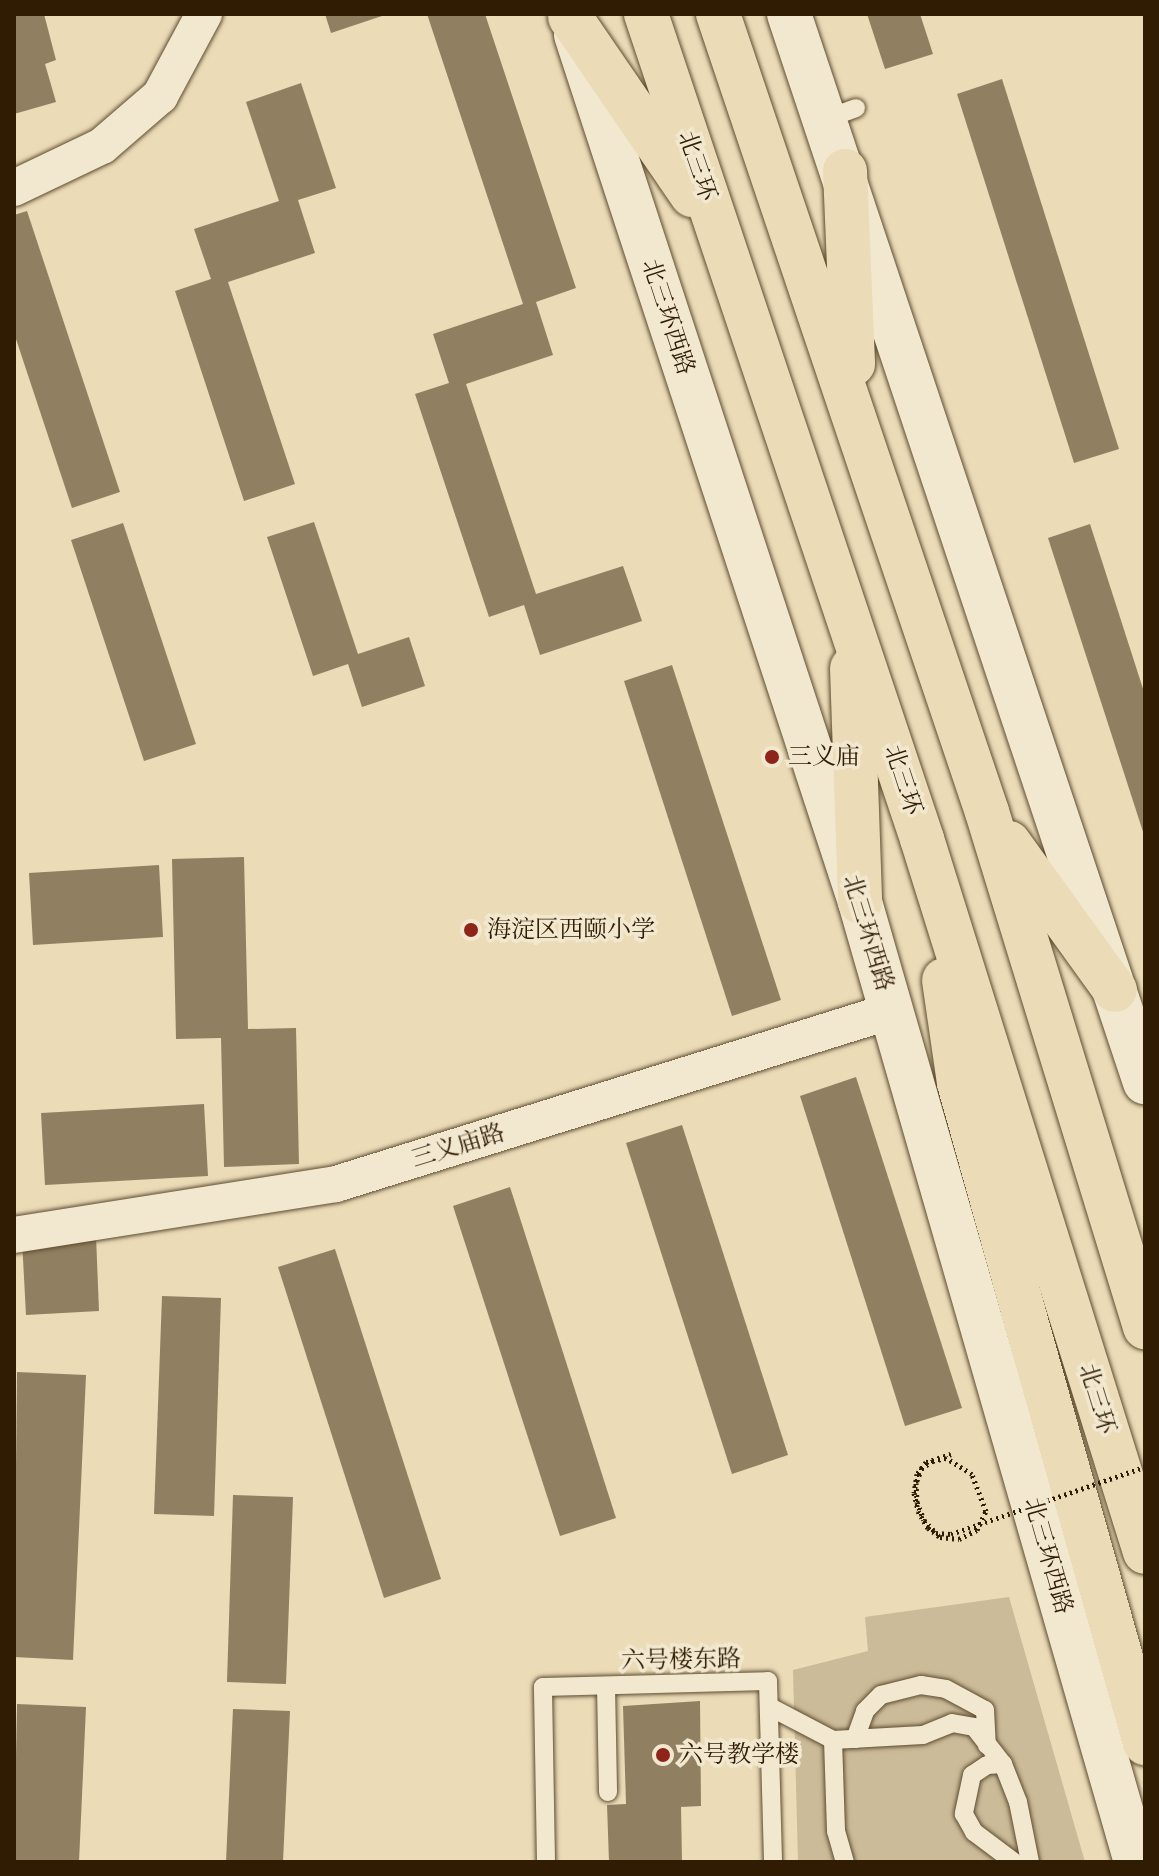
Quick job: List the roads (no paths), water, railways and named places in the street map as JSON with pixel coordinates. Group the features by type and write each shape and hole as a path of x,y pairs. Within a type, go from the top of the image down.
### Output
{"highway":[{"name":"北三环","path":"646,14 850,617 1145,1552"},
{"path":"718,14 987,812 1145,1327"},
{"path":"570,15 721,236"},
{"path":"845,171 855,414"},
{"path":"850,617 860,902"},
{"path":"987,812 1115,990"},
{"path":"922,839 959,1083 1145,1743"}],"street":[{"path":"14,188 102,146 160,96 204,14"},
{"path":"789,14 841,113 845,171 1145,1082"},
{"name":"北三环西路","path":"570,15 860,902 1136,1862"},
{"name":"三义庙路","path":"14,1235 336,1184 891,1011"}],"lane":[{"name":"六号楼东路","path":"546,1862 543,1687 768,1681 773,1862"},
{"path":"855,1739 865,1711 881,1695 921,1685 946,1689 985,1710 987,1745"},
{"name":"六号楼东路","path":"606,1686 608,1792"},
{"path":"770,1707 833,1740 923,1735 952,1723 974,1727 1003,1764 1028,1862"},
{"path":"833,1740 836,1831 845,1862"},
{"path":"1003,1764 987,1765 972,1775 964,1814 974,1832 1014,1862"}],"place":[{"name":"三义庙","path":"772,757"},
{"name":"海淀区西颐小学","path":"471,930"},
{"name":"六号教学楼","path":"663,1755"}]}
